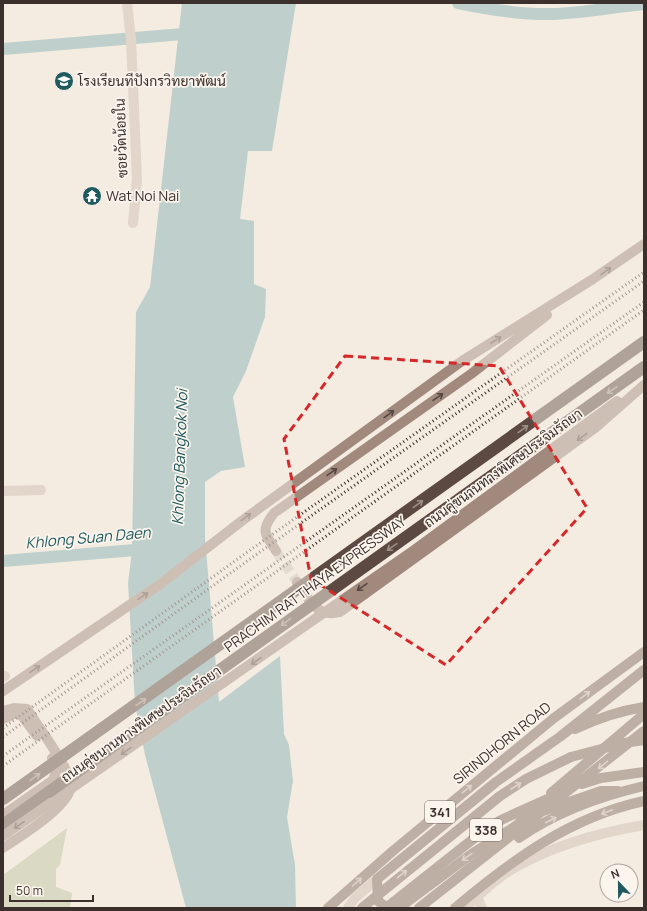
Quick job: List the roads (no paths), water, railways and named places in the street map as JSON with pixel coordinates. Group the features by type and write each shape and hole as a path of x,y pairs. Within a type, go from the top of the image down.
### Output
{"highway":[{"name":"PRACHIM RATTHAYA EXPRESSWAY","path":"3,800 644,342"},
{"name":"PRACHIM RATTHAYA EXPRESSWAY","path":"3,826 644,367"}],"main road":[{"path":"3,691 159,585 243,520 462,361 593,279 644,244"},
{"path":"276,551 265,534 266,524 274,513 471,374 593,279"},
{"name":"ถนนคู่ขนานทางพิเศษประจิมรัถยา","path":"3,836 417,548 644,381"},
{"path":"297,582 314,606 321,612 330,614 340,612 595,428 644,385"},
{"name":"SIRINDHORN ROAD","path":"328,908 394,850 554,718 644,652"},
{"path":"387,908 378,901 377,879 496,782 561,736 644,670"},
{"path":"561,736 605,716 624,710 644,707"},
{"path":"3,711 14,708 27,709 58,755 71,782 67,796 56,810 3,848"},
{"path":"3,718 16,714 22,716 45,748 57,769 52,780 3,815"},
{"path":"484,862 524,816 644,714"},
{"path":"419,908 644,731"},
{"name":"338","path":"362,908 500,796 526,779 571,757 624,743 644,740"},
{"name":"338","path":"387,908 477,836 501,820 556,794 601,778 644,772"},
{"path":"430,908 484,862 525,833 601,798 644,786"},
{"path":"399,908 472,853 536,814 602,792 644,791"},
{"path":"455,908 498,872 536,845 562,830 618,808 644,801"}],"street":[{"name":"ซอยวัดน้อยใน","path":"127,3 131,40 137,179 133,223"},
{"path":"3,491 41,490"},
{"path":"464,908 507,872 538,855 569,842 601,833 644,825"},
{"path":"348,908 355,898 377,879"},
{"path":"477,897 482,908"}],"water":[{"name":"Khlong Bangkok Noi","path":"182,3 296,3 272,151 248,151 240,219 254,221 254,284 266,289 265,317 246,371 233,397 245,467 221,471 205,482 205,538 219,702 280,656 284,734 289,745 293,781 287,817 295,865 296,908 186,908 145,755 135,704 128,583 132,551 136,312 150,287"}],"waterway":[{"path":"458,3 530,14 576,12 644,4"},
{"path":"3,49 195,33"},
{"name":"Khlong Suan Daen","path":"3,561 147,549"}],"tunnel":[{"path":"276,551 297,582"}],"railway":[{"path":"3,728 246,553 644,272"},
{"path":"3,737 250,559 644,281"},
{"path":"3,756 644,302"},
{"path":"3,766 644,310"}],"place":[{"name":"โรงเรียนทีปังกรวิทยาพัฒน์","path":"64,81"},
{"name":"Wat Noi Nai","path":"92,196"}]}
